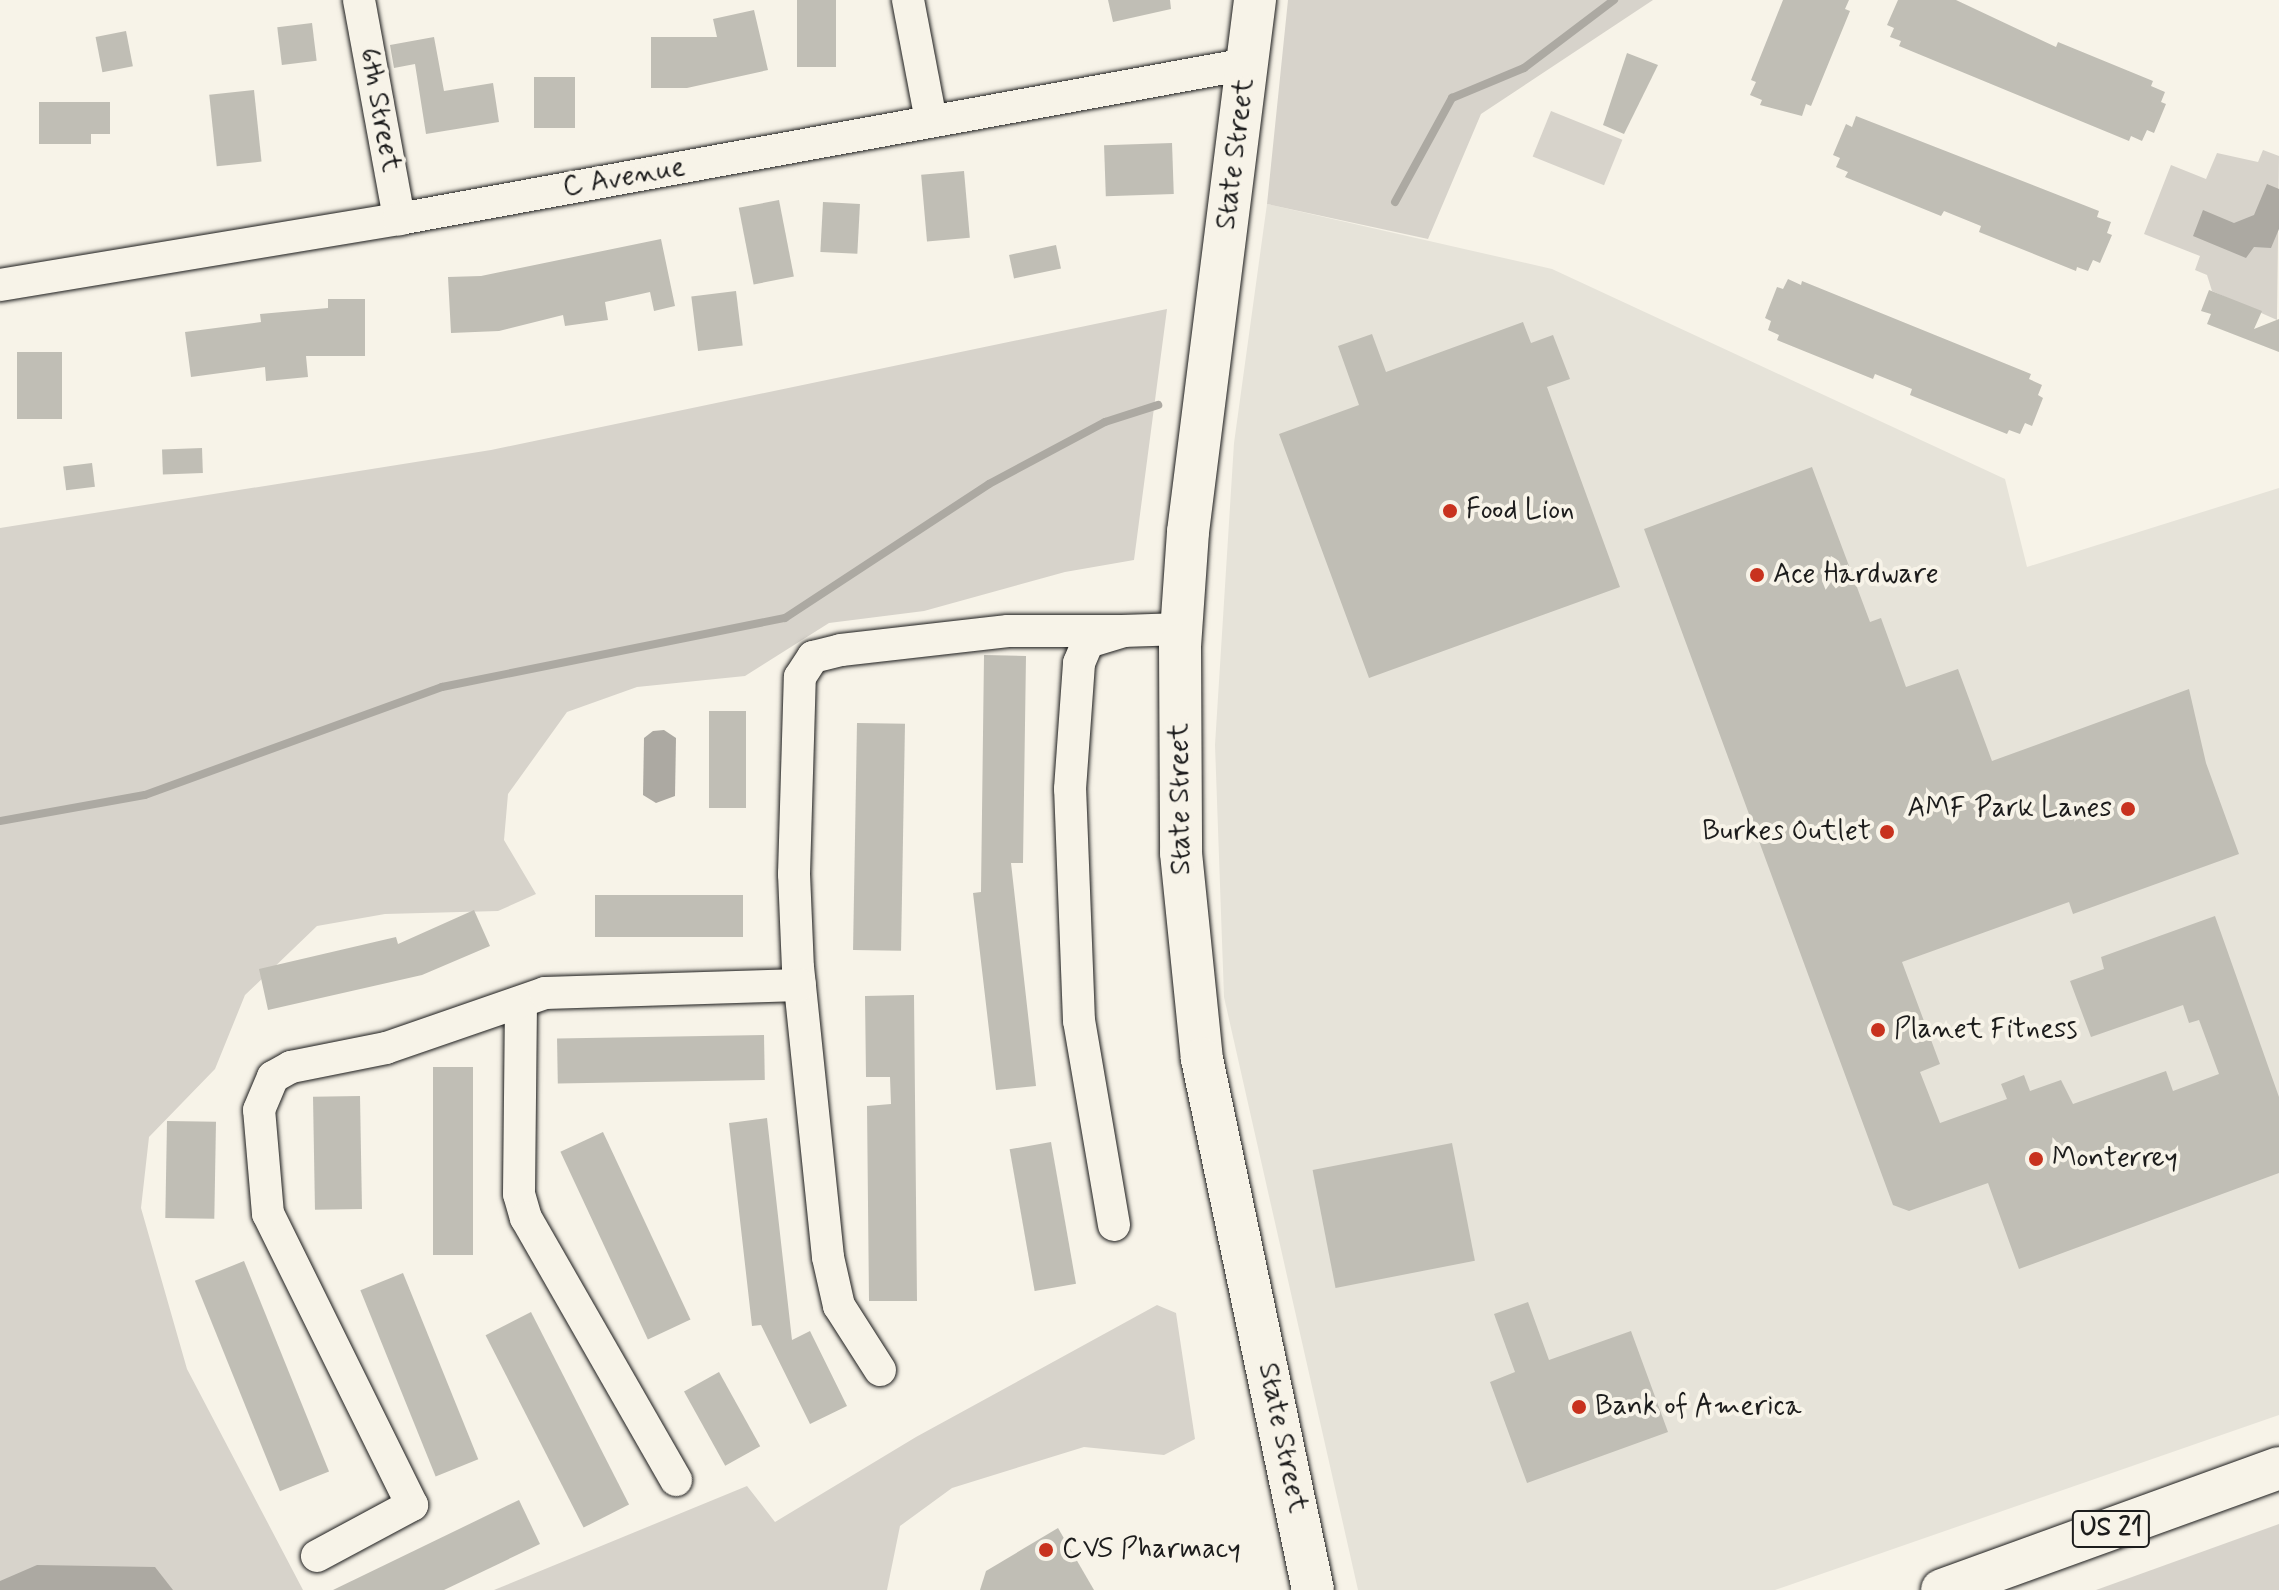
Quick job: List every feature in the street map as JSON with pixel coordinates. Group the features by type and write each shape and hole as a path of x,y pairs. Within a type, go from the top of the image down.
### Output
{"main road":[{"name":"State Street","path":"1255,0 1193,485 1181,629 1181,853 1196,1018 1313,1590"},
{"name":"US 21","path":"1942,1590 2279,1468"}],"street":[{"name":"6th Street","path":"359,0 399,219"},
{"path":"908,0 931,121"},
{"name":"C Avenue","path":"0,285 399,219 1247,64"},
{"path":"880,1370 839,1306 828,1257 800,985 795,717 800,677 813,657 1008,631 1181,629"},
{"path":"1114,1225 1079,1021 1070,789 1079,663 1088,642 1123,631"},
{"path":"317,1556 412,1505 268,1214 259,1110 273,1077 291,1067 386,1048 545,993 800,985"},
{"path":"521,1002 519,1194 526,1218 676,1480"}],"shaded area":[{"path":"1288,0 1653,0 1481,114 1428,239 1267,204"},
{"path":"1551,111 1622,140 1604,185 1533,156"},
{"path":"2263,150 2279,156 2277,320 2212,291 2207,275 2195,270 2200,256 2144,234 2171,165 2206,179 2217,153 2258,162"},
{"path":"2267,184 2279,189 2279,229 2271,248 2254,247 2246,258 2193,236 2203,210 2234,223 2254,215"},
{"path":"1267,204 1552,269 2005,479 2027,567 2279,488 2279,1415 1775,1590 1358,1590 1224,997 1215,745 1234,443"},
{"path":"1167,309 1134,560 1065,572 924,611 829,623 745,676 637,687 567,712 508,794 504,840 536,894 498,911 385,914 317,926 245,995 215,1069 149,1137 141,1208 187,1369 303,1590 0,1590 0,528 491,450"},
{"path":"664,730 676,738 675,796 656,803 643,795 644,738 653,731"},
{"path":"1157,1305 1176,1313 1195,1439 1164,1455 1084,1447 952,1488 900,1526 887,1590 494,1590 747,1486 775,1522 916,1437"},
{"path":"2279,1524 2279,1590 2096,1590"},
{"path":"37,1565 155,1567 173,1590 0,1590 0,1581"}],"building":[{"path":"797,0 836,0 836,67 797,67"},
{"path":"1108,0 1170,0 1171,9 1113,22"},
{"path":"1783,0 1849,0 1845,9 1850,11 1811,106 1806,104 1802,116 1760,105 1762,100 1750,95 1756,82 1751,80"},
{"path":"1898,0 1956,0 2056,47 2058,42 2153,81 2151,86 2165,92 2161,102 2166,104 2154,133 2147,130 2142,141 2131,136 2129,141 1899,46 1901,41 1890,37 1894,28 1887,25"},
{"path":"754,10 768,70 687,88 651,88 651,37 717,37 713,19"},
{"path":"312,23 317,61 282,65 277,27"},
{"path":"126,31 133,66 102,72 96,37"},
{"path":"434,37 444,91 493,83 499,122 426,134 415,64 394,68 390,45"},
{"path":"1627,53 1658,65 1624,134 1603,125"},
{"path":"534,77 575,77 575,128 534,128"},
{"path":"254,90 262,162 217,166 209,95"},
{"path":"39,102 110,102 110,134 91,134 91,144 39,144"},
{"path":"1856,116 2099,211 2097,217 2111,222 2107,233 2112,235 2100,263 2093,260 2088,271 2077,267 2076,271 1979,232 1981,226 1944,211 1941,216 1845,177 1848,172 1836,167 1840,158 1833,155 1846,124 1852,127"},
{"path":"1172,143 1174,194 1106,196 1104,145"},
{"path":"964,171 970,238 927,241 921,175"},
{"path":"779,200 794,277 754,284 739,208"},
{"path":"823,202 860,204 857,254 820,252"},
{"path":"661,239 675,306 654,311 650,292 605,302 608,320 565,326 563,315 499,331 451,333 448,277 481,276"},
{"path":"1056,245 1061,268 1014,278 1009,255"},
{"path":"1788,279 1801,285 1802,281 2031,374 2029,379 2042,385 2038,395 2043,398 2032,426 2025,423 2020,434 2009,430 2007,434 1910,395 1912,389 1875,374 1873,379 1777,340 1779,335 1768,330 1771,321 1765,318 1777,287 1783,289"},
{"path":"2209,290 2262,311 2254,329 2279,319 2279,352 2207,324 2211,314 2201,311"},
{"path":"736,291 743,346 698,351 691,296"},
{"path":"328,299 365,299 365,356 306,356 308,377 266,381 265,367 191,377 185,332 261,322 260,314 328,308"},
{"name":"Food Lion","path":"1523,322 1531,343 1553,335 1570,379 1547,387 1620,587 1369,678 1279,434 1359,405 1338,346 1372,334 1386,372"},
{"path":"17,352 62,352 62,419 17,419"},
{"path":"202,448 203,473 163,474 162,449"},
{"path":"92,463 95,487 66,490 63,467"},
{"path":"1812,467 1870,622 1881,618 1906,687 1958,669 1992,761 2189,689 2206,763 2239,854 2073,914 2069,902 1902,962 1940,1064 1920,1072 1940,1123 2007,1099 2001,1084 2024,1075 2030,1091 2061,1080 2073,1104 2166,1071 2173,1091 2219,1074 2199,1020 2189,1023 2183,1005 2091,1037 2070,981 2104,969 2101,957 2215,916 2279,1097 2279,1173 2019,1269 1988,1183 1909,1211 1893,1205 1644,529"},
{"path":"984,655 1026,656 1023,863 1011,863 1036,1086 996,1090 973,893 981,892"},
{"path":"709,711 746,711 746,808 709,808"},
{"path":"857,723 905,724 901,951 853,950"},
{"path":"595,895 743,895 743,937 595,937"},
{"path":"474,910 490,946 422,975 268,1010 259,969 396,937 398,944"},
{"path":"914,995 917,1301 869,1301 867,1106 891,1104 890,1077 866,1077 865,996"},
{"path":"764,1035 765,1080 558,1084 557,1039"},
{"path":"433,1067 473,1067 473,1255 433,1255"},
{"path":"360,1096 362,1209 315,1210 313,1097"},
{"path":"767,1118 792,1340 810,1331 847,1406 810,1424 761,1325 752,1326 729,1123"},
{"path":"167,1121 216,1122 214,1219 165,1218"},
{"path":"603,1132 690,1320 648,1339 560,1152"},
{"path":"1051,1142 1076,1284 1035,1291 1010,1149"},
{"path":"1452,1143 1475,1261 1336,1288 1313,1170"},
{"path":"244,1261 329,1471 280,1491 195,1281"},
{"path":"403,1273 478,1459 436,1477 360,1290"},
{"name":"Bank of America","path":"1528,1302 1549,1360 1631,1331 1668,1432 1527,1483 1490,1382 1515,1372 1494,1314"},
{"path":"531,1312 629,1504 584,1528 486,1335"},
{"path":"719,1372 760,1446 725,1466 684,1391"},
{"path":"519,1500 540,1544 444,1590 333,1590"},
{"name":"CVS Pharmacy","path":"1058,1528 1094,1590 980,1590 986,1571"}],"waterway":[{"path":"1395,202 1452,98 1524,68 1614,0"},
{"path":"0,821 145,795 442,687 785,618 989,484 1105,422 1158,405"}],"place":[{"name":"Food Lion","path":"1450,511"},
{"name":"Ace Hardware","path":"1757,575"},
{"name":"AMF Park Lanes","path":"2128,809"},
{"name":"Burkes Outlet","path":"1887,832"},
{"name":"Planet Fitness","path":"1878,1030"},
{"name":"Monterrey","path":"2036,1159"},
{"name":"Bank of America","path":"1579,1407"},
{"name":"CVS Pharmacy","path":"1046,1550"}]}
